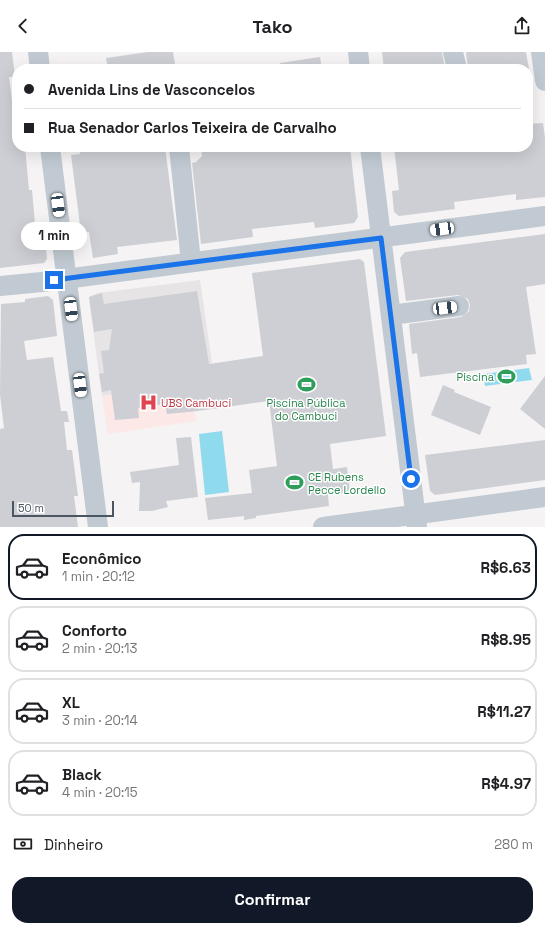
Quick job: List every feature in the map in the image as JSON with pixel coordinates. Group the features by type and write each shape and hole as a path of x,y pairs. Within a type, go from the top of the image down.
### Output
{"street":[{"path":"38,52 39,64"},
{"path":"358,52 359,64"},
{"path":"453,52 455,64"},
{"path":"541,52 545,81"},
{"path":"51,152 98,527"},
{"path":"180,152 191,262"},
{"path":"371,152 417,521"},
{"path":"0,286 545,216"},
{"path":"391,315 459,306"},
{"path":"323,527 417,521 545,500"}],"shaded area":[{"path":"200,280 212,363 192,366 193,382 102,396 89,299 90,296 98,293"},
{"name":"UBS Cambuci","path":"189,383 196,421 108,434 102,396"}],"water":[{"name":"Piscina","path":"529,368 532,380 485,386 483,374"},
{"path":"222,431 229,492 205,495 199,434"}],"building":[{"path":"0,52 12,52 13,64 12,64 12,77 9,77 12,101 12,152 25,152 29,190 32,190 35,224 43,223 47,259 44,263 0,268"},
{"path":"148,52 173,52 175,64 107,64 106,58"},
{"path":"382,52 442,52 444,64 383,64"},
{"path":"466,52 526,52 528,64 467,64"},
{"path":"320,57 321,64 280,64"},
{"path":"543,123 545,138 545,197 516,200 516,194 454,202 455,209 399,216 394,212 392,191 399,190 395,152 533,152 533,124"},
{"path":"80,152 166,152 177,240 117,247 118,254 93,258 89,232 81,233 71,155 80,154"},
{"path":"202,152 351,152 358,217 354,223 315,228 314,222 252,229 253,237 201,244 192,163 196,162 202,156"},
{"path":"545,234 545,284 526,287 536,354 526,355 527,364 420,377 417,353 412,354 409,324 461,317 469,311 470,305 468,299 458,295 406,301 400,258 405,252"},
{"path":"360,259 364,262 386,436 330,444 333,469 347,467 350,492 328,495 329,506 256,516 256,518 244,520 244,516 208,520 205,498 252,493 249,470 277,466 269,401 167,414 165,404 138,408 139,418 115,420 111,390 102,392 99,374 104,373 101,351 109,350 112,329 94,332 89,297 102,293 104,304 197,291 209,364 263,356 252,273"},
{"path":"48,296 53,300 57,336 24,341 27,360 53,357 61,411 67,411 69,422 64,422 67,450 72,450 78,496 74,496 78,527 0,527 0,429 4,428 0,395 1,304 25,302 25,299"},
{"path":"545,376 545,429 520,409"},
{"path":"443,385 455,390 454,392 491,407 480,435 431,415"},
{"path":"191,437 198,497 166,501 168,507 152,511 139,511 140,482 132,483 130,472 179,465 176,438"},
{"path":"545,440 545,480 435,495 430,491 425,455"}],"place":[{"name":"Piscina","path":"507,377"},
{"name":"Piscina Pública do Cambuci","path":"306,385"},
{"name":"UBS Cambuci","path":"148,403"},
{"name":"CE Rubens Pecce Lordello","path":"295,483"}],"route":[{"path":"54,280 381,238 411,479"}]}
